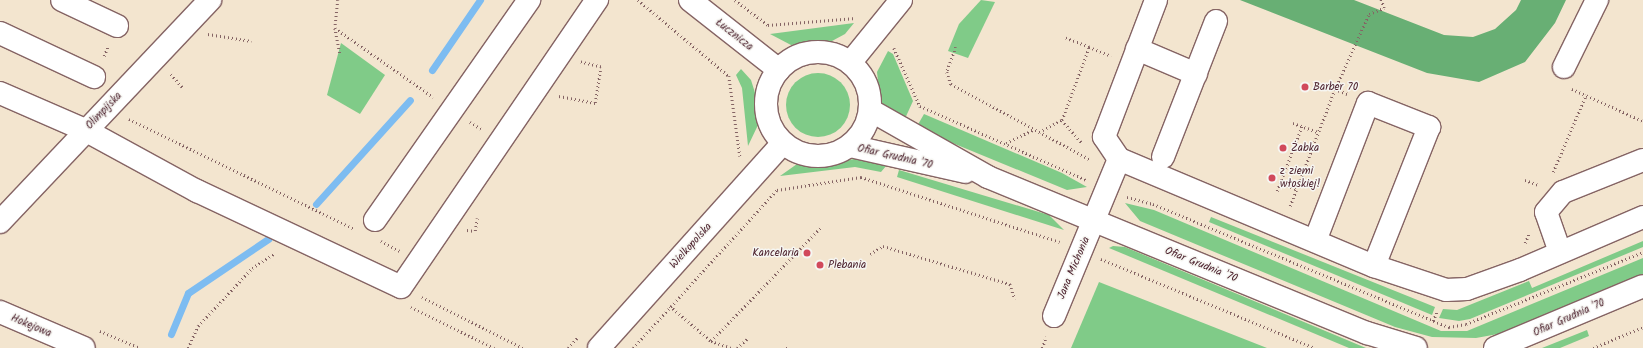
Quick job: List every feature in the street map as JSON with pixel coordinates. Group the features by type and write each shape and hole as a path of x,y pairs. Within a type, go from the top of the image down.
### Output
{"street":[{"path":"62,0 117,26"},
{"name":"Olimpijska","path":"0,222 85,130 210,0"},
{"path":"371,230 529,0"},
{"path":"0,93 85,130 197,190 402,295 418,260 498,140 597,0"},
{"name":"Łucznicza","path":"690,0 779,70"},
{"path":"850,63 902,0"},
{"path":"1156,0 1104,137 1119,159 1374,266 1446,290 1466,289 1520,270 1643,216"},
{"path":"1566,77 1597,0"},
{"path":"1163,157 1216,21"},
{"path":"0,33 94,77"},
{"path":"1137,49 1196,74"},
{"path":"813,53 832,54 850,63 862,76 869,93 870,110 864,130 850,146 834,154 816,156 798,153 783,143 771,127 766,107 769,87 779,70 795,58 813,53"},
{"path":"1315,241 1368,103 1422,124 1429,127 1374,266"},
{"name":"Ofiar Grudnia '70","path":"870,110 988,177 1366,333 1416,348"},
{"name":"Wielkopolska","path":"599,348 783,143"},
{"name":"Ofiar Grudnia '70","path":"850,146 988,177"},
{"name":"Jana Michonia","path":"1054,316 1119,159"},
{"path":"1560,252 1546,212 1563,192 1643,160"},
{"name":"Ofiar Grudnia '70","path":"1495,348 1643,286"},
{"name":"Hokejowa","path":"0,312 84,348"}],"path":[{"path":"338,0 335,28 340,54"},
{"path":"638,0 728,76 740,157"},
{"path":"735,0 768,25 857,18"},
{"path":"1288,213 1318,132 1369,14 1384,8 1381,0"},
{"path":"335,28 452,110 498,140"},
{"path":"182,30 251,41"},
{"path":"1039,132 1062,120 1089,47 1066,38"},
{"path":"956,47 947,72 951,84 1095,163 1090,152"},
{"path":"534,91 595,103 601,66 556,57"},
{"path":"1566,77 1586,95 1643,122"},
{"path":"1552,175 1586,95"},
{"path":"112,103 121,115 371,230 418,260"},
{"path":"1062,120 1086,147"},
{"path":"1293,123 1318,132"},
{"path":"1277,191 1302,126"},
{"path":"1006,143 1034,130"},
{"path":"633,348 777,190 860,177 1036,231 1315,348"},
{"path":"1524,180 1545,187 1542,189"},
{"path":"1280,182 1296,189"},
{"path":"711,341 821,227"},
{"path":"1520,270 1519,258 1530,230"},
{"path":"870,254 883,246 1010,284 1015,299"},
{"path":"188,348 198,326 252,268 277,252"},
{"path":"402,295 494,348"},
{"path":"402,295 523,348"},
{"path":"1433,321 1439,304"},
{"path":"670,306 711,341 732,348"},
{"path":"1593,348 1643,327"},
{"path":"736,348 748,338"}],"green space":[{"path":"981,0 995,2 968,58 948,51 959,24"},
{"path":"1240,0 1354,0 1444,35 1473,37 1495,29 1516,10 1521,0 1566,0 1555,23 1525,62 1479,82 1427,73"},
{"path":"854,23 845,34 832,41 791,45 770,34"},
{"path":"341,43 385,75 360,114 327,95"},
{"path":"888,51 893,54 913,101 903,123 880,101 877,72"},
{"path":"741,69 751,80 757,99 758,125 748,146 742,88 736,75"},
{"path":"812,73 824,73 841,82 848,93 850,105 848,117 841,128 824,137 812,137 800,132 791,123 786,111 786,99 791,87 800,78"},
{"path":"924,114 1062,173 1087,187 1067,190 916,128"},
{"path":"854,159 886,166 881,172 855,167 780,176 797,164 823,165"},
{"path":"899,170 1049,215 1064,230 897,177"},
{"path":"1125,203 1154,210 1441,331 1467,331 1643,258 1643,274 1498,334 1476,338 1432,337 1395,327 1140,221"},
{"path":"1211,217 1435,307 1432,315 1209,222"},
{"path":"1643,241 1643,247 1470,319 1459,321 1439,318 1443,309 1457,310 1529,281 1532,288"},
{"path":"1113,246 1125,247 1366,348 1349,348 1109,248"},
{"path":"1099,282 1267,348 1071,348"},
{"path":"1587,330 1589,336 1560,348 1542,348"}],"waterway":[{"path":"432,70 480,0"},
{"path":"316,204 410,100"},
{"path":"171,334 188,293 268,239"}],"place":[{"name":"Barber 70","path":"1305,87"},
{"name":"Żabka","path":"1283,148"},
{"name":"z ziemi włoskiej!","path":"1272,178"},
{"name":"Kancelaria","path":"807,253"},
{"name":"Plebania","path":"820,265"}]}
